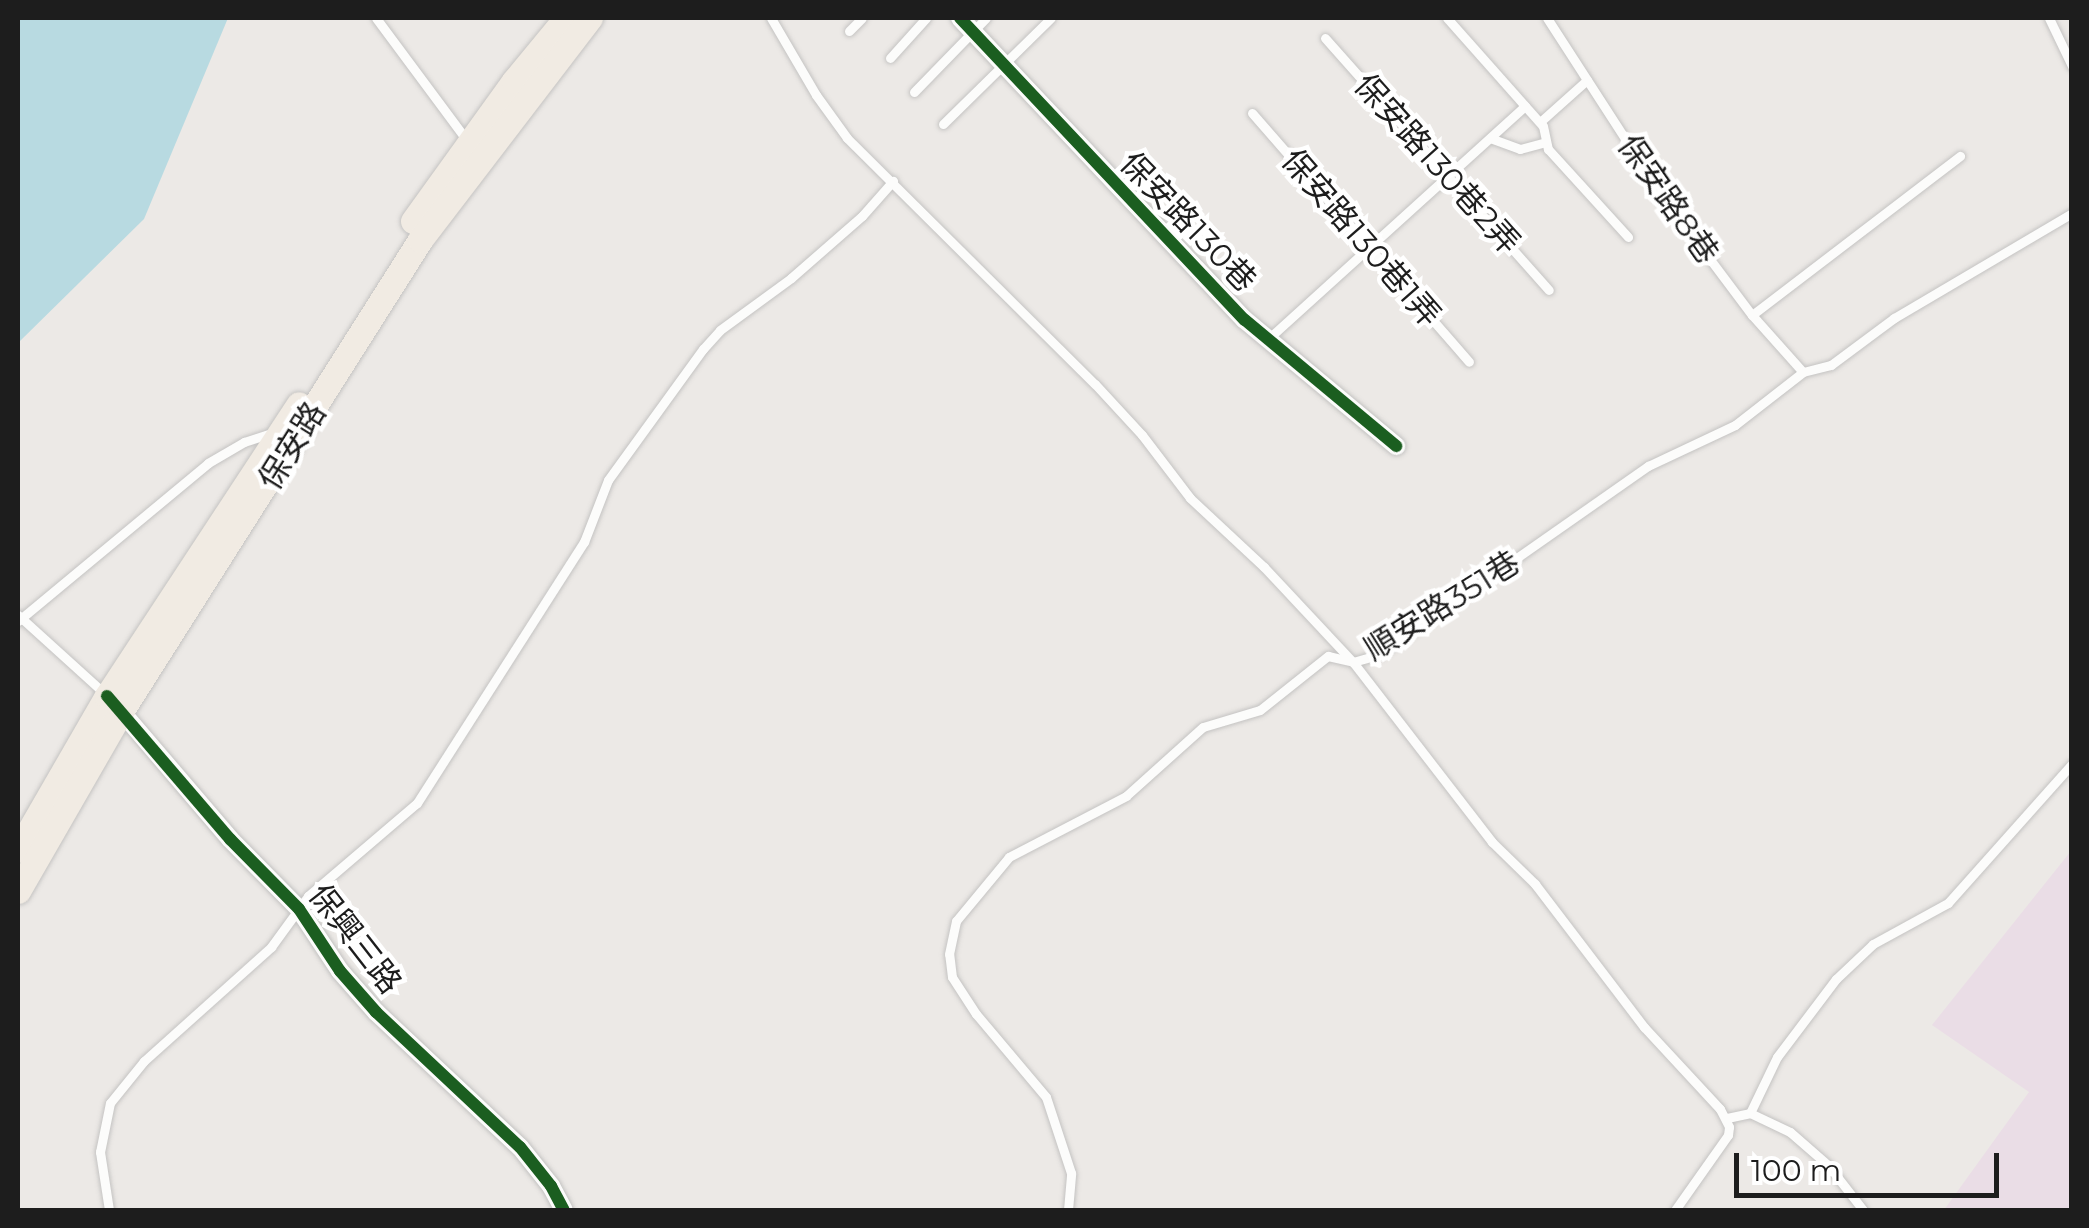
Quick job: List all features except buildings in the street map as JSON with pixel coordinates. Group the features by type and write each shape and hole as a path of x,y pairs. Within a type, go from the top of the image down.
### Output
{"main road":[{"name":"保安路","path":"18,850 114,703 400,239 468,142 566,18"},
{"name":"保安路","path":"18,891 114,703 297,440 420,240 590,18"}],"street":[{"name":"保安路130巷","path":"966,25 1266,340 1396,446"},
{"name":"保興三路","path":"114,703 230,839 299,909 340,971 406,1043 520,1148 551,1186 564,1210"}],"lane":[{"path":"376,18 468,142"},
{"path":"771,18 816,96 847,138 1095,384 1142,435 1190,498 1264,567 1354,662 1480,826 1535,884 1644,1026 1727,1118 1728,1135 1675,1210"},
{"path":"849,30 862,18"},
{"path":"890,58 926,18"},
{"path":"914,92 966,25 986,18"},
{"path":"943,124 1000,64 1052,18"},
{"path":"1447,18 1540,122 1546,142 1628,237"},
{"name":"保安路8巷","path":"1546,18 1661,194 1752,314 1802,372"},
{"path":"2049,18 2072,66"},
{"name":"保安路130巷2弄","path":"1326,38 1549,290"},
{"path":"1540,122 1587,80"},
{"path":"1266,340 1525,106"},
{"name":"保安路130巷1弄","path":"1252,113 1470,362"},
{"path":"1490,138 1520,149 1546,142"},
{"path":"1752,314 1960,156"},
{"path":"109,1210 100,1152 110,1103 144,1062 271,947 308,896 403,816 428,788 584,542 608,480 703,349 720,330 791,278 862,216 893,181"},
{"name":"順安路351巷","path":"1068,1210 1071,1173 1046,1097 976,1014 952,977 949,954 956,921 1009,858 1126,796 1203,727 1260,710 1328,656 1354,662 1378,655 1648,466 1735,424 1802,372 1831,365 1894,318 2072,213"},
{"path":"114,703 18,618 208,463 244,442 284,429"},
{"path":"1750,1113 1777,1058 1836,978 1873,944 1948,903 2072,764"},
{"path":"1727,1118 1750,1113 1790,1132 1828,1164 1863,1210"}],"shaded area":[{"path":"2071,851 2071,1210 1944,1210 2029,1092 1932,1025"}],"water":[{"path":"18,18 228,18 144,219 18,343"}],"cycle path":[{"path":"960,18 1245,320 1396,446"},
{"path":"107,696 230,839 299,909 340,971 376,1012 520,1147 551,1186 564,1210"}]}
